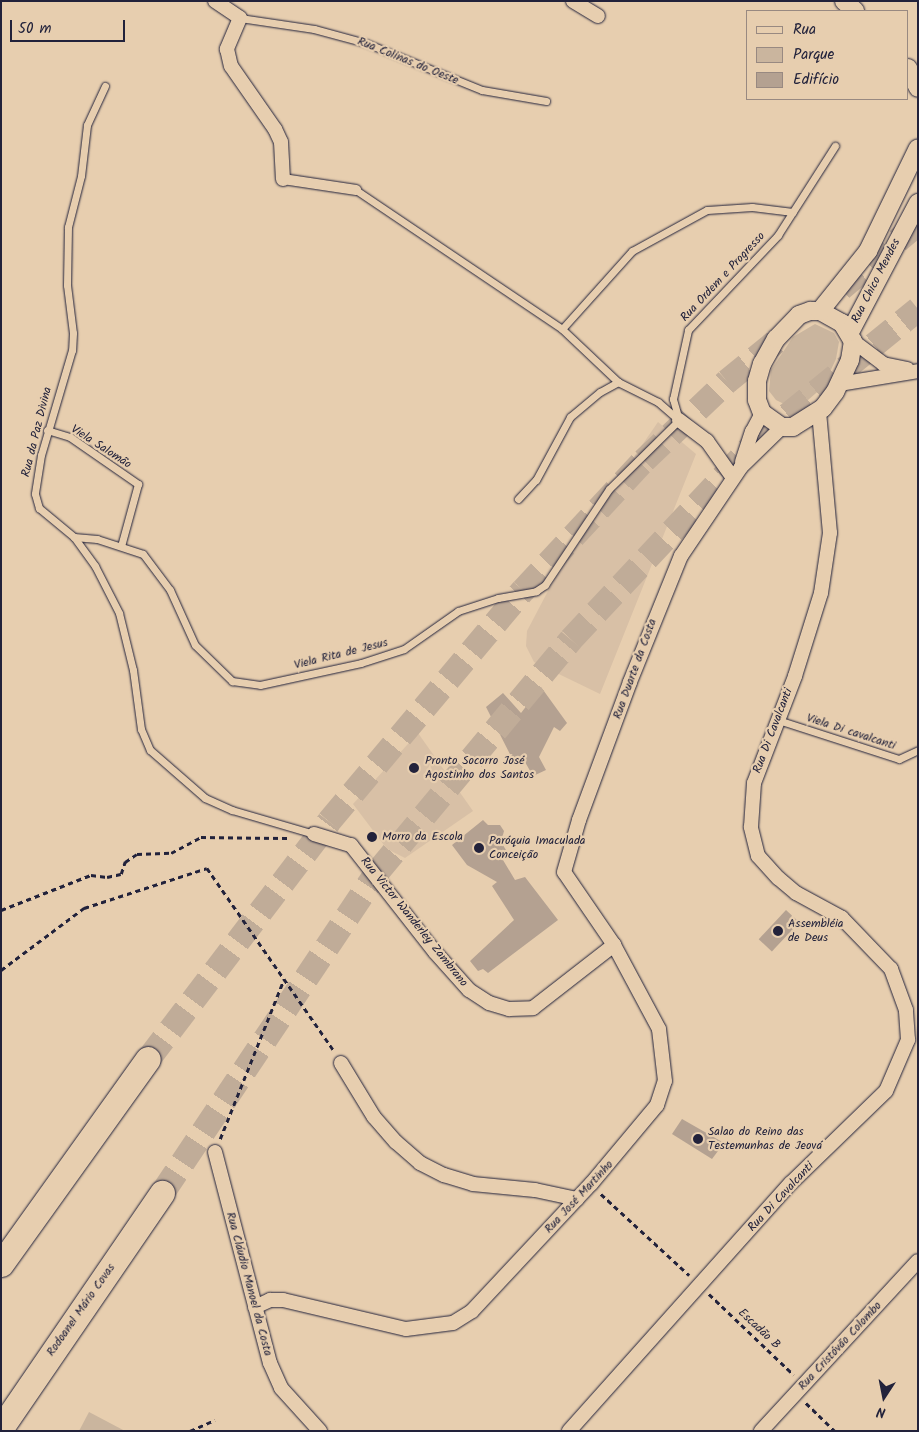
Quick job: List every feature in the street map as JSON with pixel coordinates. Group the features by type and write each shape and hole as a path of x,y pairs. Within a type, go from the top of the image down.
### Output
{"highway":[{"path":"1,1264 148,1059"},
{"name":"Rodoanel Mário Covas","path":"1,1428 162,1193"}],"street":[{"name":"Rua Colinas do Oeste","path":"215,1 240,18"},
{"path":"573,1 598,16"},
{"path":"844,1 854,10"},
{"path":"240,18 227,49 231,66 281,142 283,179 356,190"},
{"path":"909,70 918,88"},
{"name":"Rua Chico Mendes","path":"820,311 868,251 918,148"},
{"name":"Rua Chico Mendes","path":"852,337 918,203"},
{"path":"852,337 850,360 839,384 819,411 793,427 782,427 762,413 758,400 757,381 767,352 799,315 820,311 834,316 852,337 882,364 918,370"},
{"path":"839,384 918,370"},
{"name":"Rua Di Cavalcanti","path":"569,1431 791,1184 886,1090 908,1040 906,1010 891,969 842,918 796,893 758,856 751,827 754,783 821,593 830,534 819,411"},
{"name":"Rua Duarte da Costa","path":"737,473 752,432 762,413"},
{"path":"679,420 707,441 737,473"},
{"name":"Rua Duarte da Costa","path":"564,872 579,820 661,600 681,556 737,473 782,427"},
{"name":"Rua Victor Wanderley Zambrano","path":"314,834 351,845 441,958 469,990 489,1003 509,1009 533,1008 614,945"},
{"name":"Rua José Martinho","path":"255,1307 270,1300 283,1300 406,1329 453,1323 472,1311 591,1184 645,1122 657,1104 665,1081 659,1029 614,945 564,872"},
{"path":"342,1063 374,1117 396,1142 420,1163 444,1175 473,1184 535,1190 577,1199"},
{"name":"Rua Cláudio Manoel da Costa","path":"215,1152 255,1307 261,1338 281,1388 320,1431"},
{"name":"Rua Cristóvão Colombo","path":"761,1431 918,1261"}],"lane":[{"name":"Rua Colinas do Oeste","path":"240,18 314,30 366,43 482,90 546,101"},
{"name":"Rua da Paz Divina","path":"105,86 86,125 81,176 68,227 67,285 73,333 72,350 47,430 35,494 39,508 74,536 95,566 119,613 132,670 141,729 150,750 205,798 232,810 314,834"},
{"name":"Rua Ordem e Progresso","path":"679,420 673,399 688,330 778,235 835,146"},
{"path":"356,190 562,330 618,382 658,402 679,420"},
{"path":"562,330 632,251 707,210 752,207 793,212"},
{"path":"518,499 536,480 570,417 618,382"},
{"name":"Viela Rita de Jesus","path":"74,536 121,546 143,554 170,590 195,645 232,682 260,685 361,663 404,649 440,621 466,608 536,592 544,585 609,489 679,420"},
{"name":"Viela Salomão","path":"47,430 70,437 138,484 121,546"},
{"name":"Viela Di cavalcanti","path":"777,720 899,759 918,750"}],"path":[{"path":"1,910 91,875 107,877 121,874 125,862 137,854 172,853 201,837 278,840 314,834"},
{"path":"1,970 84,908 207,868 342,1063"},
{"path":"215,1152 284,979"},
{"name":"Escadão B","path":"591,1184 701,1286 800,1389 835,1431"},
{"path":"190,1431 215,1420"}],"shaded area":[{"path":"658,422 696,454 600,694 534,662 526,646 527,631 569,551"},
{"name":"Pronto Socorro José Agostinho dos Santos","path":"418,733 473,811 405,858 387,849 353,804"}],"green space":[{"path":"815,324 834,333 839,342 836,359 823,387 808,400 788,406 776,400 769,391 771,370 793,337"},
{"path":"89,1412 125,1431 79,1431"}],"building":[{"path":"541,687 567,723 560,731 554,727 539,757 546,770 533,776 525,762 515,764 486,707 503,693 521,713"},
{"path":"483,820 488,825 500,825 504,831 501,842 506,850 500,855 515,880 525,877 558,920 488,973 483,969 478,971 470,961 514,920 492,886 497,882 467,865 452,845"},
{"name":"Assembléia de Deus","path":"786,910 799,922 772,952 759,939"},
{"name":"Salao do Reino das Testemunhas de Jeová","path":"682,1119 724,1143 712,1159 672,1134"}],"tunnel":[{"path":"841,288 918,223"},
{"path":"162,1193 377,872 571,639 759,438 918,309"},
{"path":"148,1059 329,821 523,590 644,460 727,381 781,337"}],"place":[{"name":"Pronto Socorro José Agostinho dos Santos","path":"414,768"},
{"name":"Morro da Escola","path":"372,837"},
{"name":"Paróquia Imaculada Conceição","path":"479,848"},
{"name":"Assembléia de Deus","path":"778,931"},
{"name":"Salao do Reino das Testemunhas de Jeová","path":"698,1139"}]}
